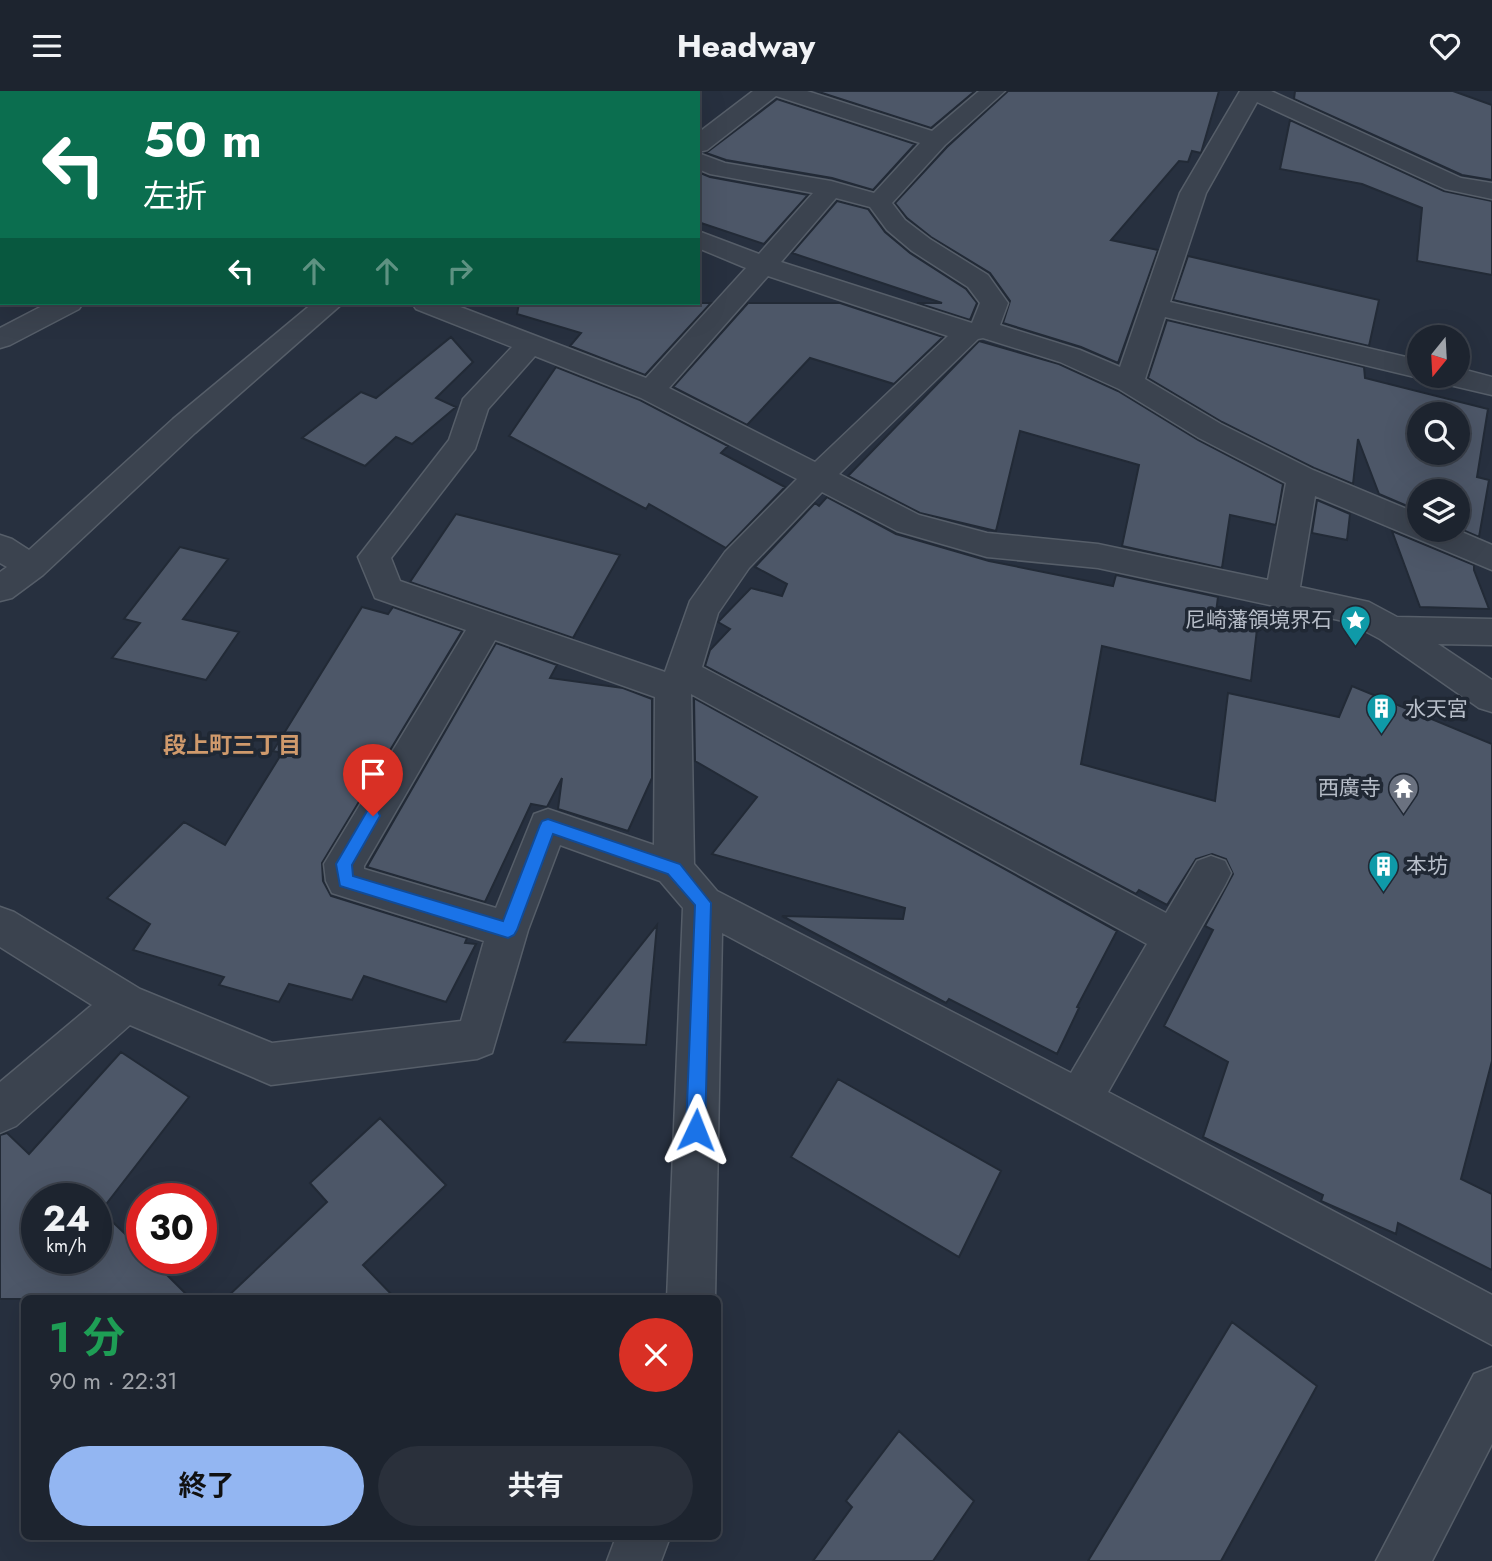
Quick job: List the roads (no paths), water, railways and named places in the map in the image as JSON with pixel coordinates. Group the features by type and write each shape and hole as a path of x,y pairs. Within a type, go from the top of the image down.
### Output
{"street":[{"path":"700,143 768,91"},
{"path":"784,91 936,140"},
{"path":"879,202 936,140 993,91"},
{"path":"1129,382 1193,194 1252,91 1454,184 1492,191"},
{"path":"674,869 678,681 702,610 737,560 819,476 976,331 994,303 978,281 904,232 879,202 831,189 719,169 700,161"},
{"path":"651,391 831,189"},
{"path":"700,240 762,265 976,331 1070,356 1129,382 1210,431 1302,478 1407,522"},
{"path":"0,339 65,305"},
{"path":"0,589 31,567 184,426 327,305"},
{"path":"431,305 651,391 908,523 987,545 1098,556 1357,611 1392,630 1492,698"},
{"path":"1153,306 1407,366"},
{"path":"531,343 474,406 464,442 374,557 387,589 487,624 678,681 1172,937"},
{"path":"1470,381 1492,386"},
{"path":"1282,597 1302,478"},
{"path":"1454,542 1492,558"},
{"path":"0,547 31,567"},
{"path":"487,624 344,864 346,881 508,930"},
{"path":"1392,630 1492,632"},
{"path":"0,925 125,1003 271,1064 477,1039 508,930 548,825 674,869 703,903 1492,1321"},
{"path":"1079,1100 1211,873"},
{"path":"691,1295 703,903"},
{"path":"0,1111 125,1003"},
{"path":"1402,1561 1492,1392"},
{"path":"634,1561 642,1540"}],"place":[{"name":"尼崎藩領境界石","path":"1355,647"},
{"name":"水天宮","path":"1382,736"},
{"name":"西廣寺","path":"1404,815"},
{"name":"本坊","path":"1383,893"}],"district":[{"name":"段上町三丁目","path":"232,745"}]}
